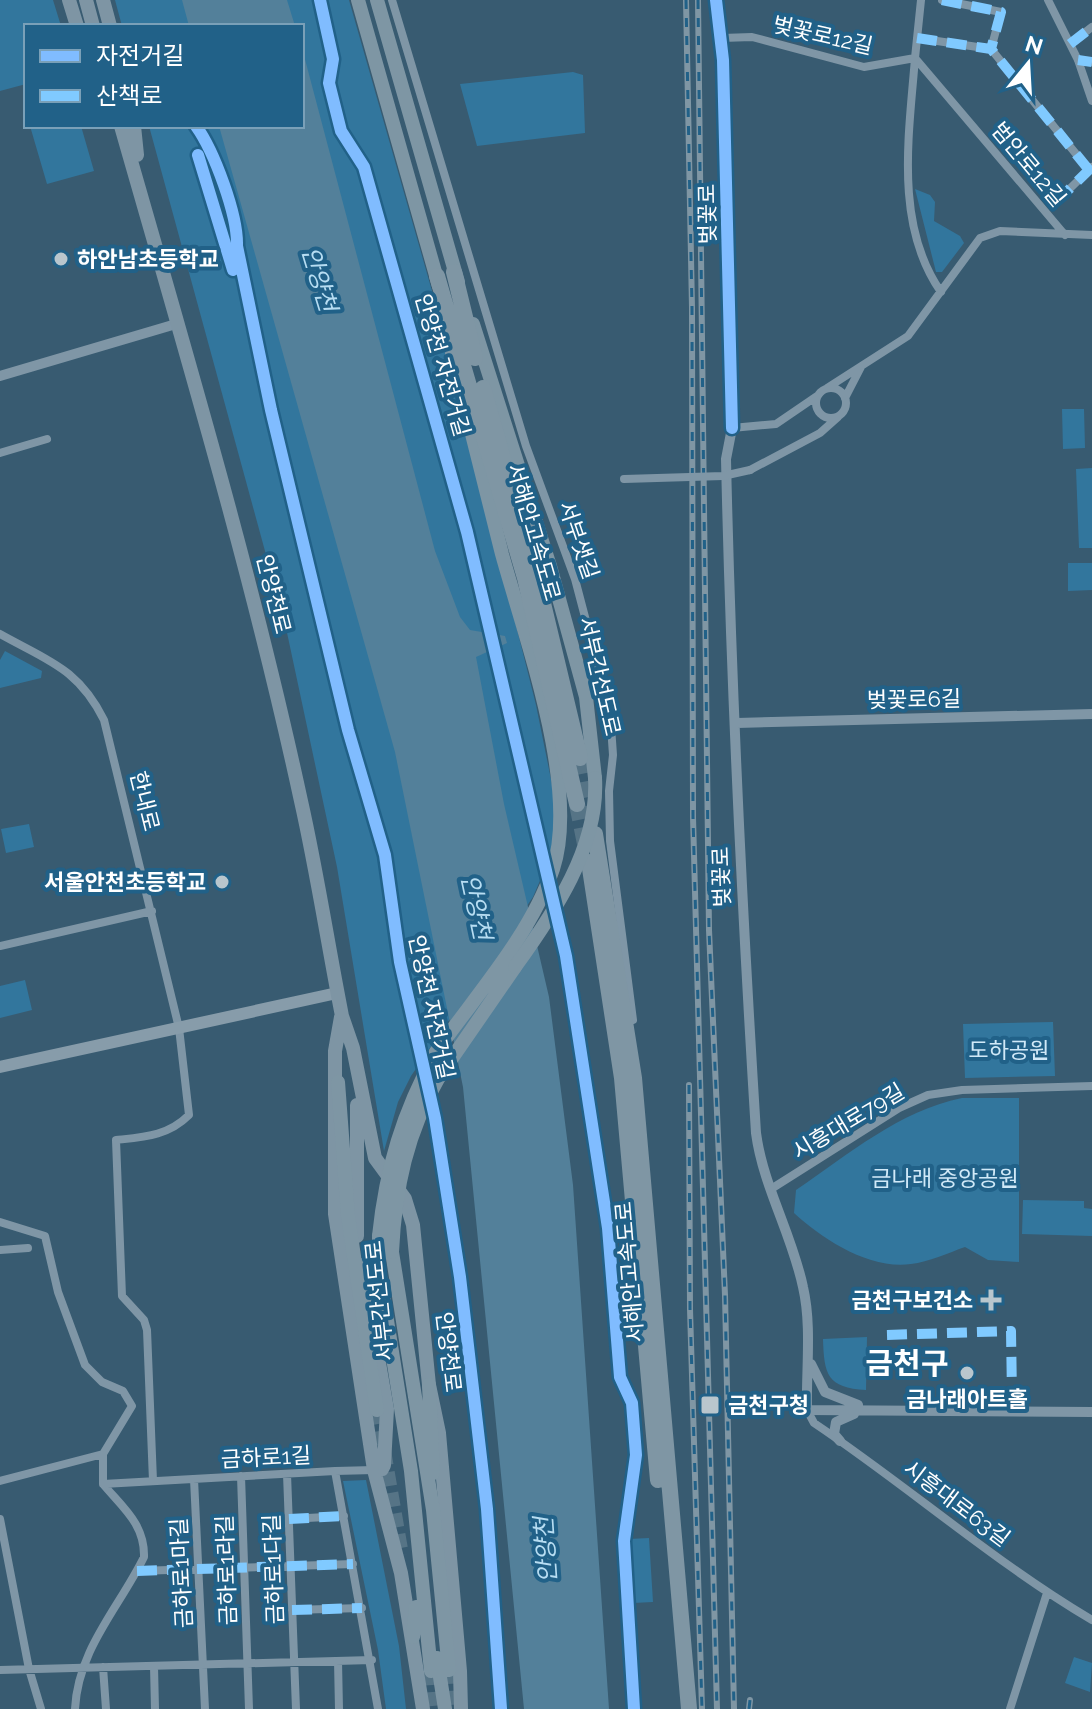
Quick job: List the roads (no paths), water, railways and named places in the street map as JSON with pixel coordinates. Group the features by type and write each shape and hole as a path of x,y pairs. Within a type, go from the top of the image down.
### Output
{"highway":[{"name":"서부간선도로","path":"358,0 437,276 450,347 550,741 561,797 554,866 534,913 436,1052 418,1084 389,1163 379,1236 379,1270 412,1437 433,1510 449,1670"},
{"name":"서부간선도로","path":"377,0 454,272 550,566 586,697 595,778 589,824 560,901 439,1077 413,1131 396,1196 392,1252 412,1437 431,1671"},
{"name":"서해안고속도로","path":"454,272 471,344 537,578 580,758"},
{"name":"서해안고속도로","path":"437,276 525,578 551,679 577,804"},
{"name":"서해안고속도로","path":"595,834 628,1078 689,1709"},
{"name":"서해안고속도로","path":"589,862 628,1078 678,1709"},
{"path":"338,1082 348,1216 377,1410"},
{"path":"429,1385 433,1510"},
{"path":"412,1437 404,1476 417,1621 413,1637"},
{"path":"412,1437 445,1709"}],"main road":[{"path":"69,0 76,24"},
{"path":"86,0 92,24"},
{"path":"103,0 109,24"},
{"path":"112,128 139,188"},
{"path":"122,128 139,188"},
{"path":"134,128 139,188"},
{"name":"안양천로","path":"139,188 230,511 285,732 337,993 353,1048 375,1158 409,1206 429,1385 439,1433 461,1709"},
{"path":"0,1067 337,993"},
{"name":"안양천로","path":"342,1016 335,1051 338,1082 334,1111 335,1214 374,1470 398,1562 423,1709"},
{"path":"357,1076 356,1232 387,1409 384,1465 382,1469 374,1470"}],"street":[{"name":"서부샛길","path":"392,0 526,446 575,579 610,712 613,755 609,791 610,841 644,1104 656,1252"},
{"name":"벚꽃로","path":"716,0 722,38 732,428 726,459 731,669 737,723 742,916 756,1133 802,1281 807,1410"},
{"path":"921,0 907,185 929,275 941,292"},
{"path":"917,38 991,49 1001,12 942,0"},
{"path":"1048,0 1078,60 1092,101"},
{"path":"1070,44 1092,27"},
{"name":"벚꽃로12길","path":"722,38 752,37 864,67 915,58"},
{"name":"범안로12길","path":"991,49 1090,168 1056,202"},
{"name":"범안로12길","path":"915,58 1065,235"},
{"path":"1078,60 1092,62"},
{"path":"732,428 776,424 863,363 908,336 971,246 990,233 1092,235"},
{"path":"0,376 176,324"},
{"path":"624,479 723,476 750,470 820,433 838,417 846,406 845,398 863,363"},
{"path":"827,388 837,389 845,398"},
{"path":"817,396 816,407 824,417"},
{"path":"798,410 824,417 838,417"},
{"path":"820,433 824,417"},
{"path":"0,453 47,439"},
{"name":"한내로","path":"0,634 78,678 90,692 104,720 179,1028 189,1115 179,1124 155,1136 116,1140 122,1296 144,1320 147,1330 153,1481"},
{"name":"벚꽃로6길","path":"737,723 1092,714"},
{"path":"0,946 152,911"},
{"name":"시흥대로79길","path":"771,1189 899,1108 928,1095 962,1090 1092,1086"},
{"path":"0,1222 45,1236 58,1292 85,1365 102,1382 123,1391 132,1406 103,1454 103,1484 136,1522 145,1539 144,1557 103,1623 82,1668 76,1686 75,1709"},
{"path":"0,1250 28,1248"},
{"path":"806,1347 813,1373 825,1392 872,1409"},
{"path":"840,1441 833,1429 839,1418 872,1409"},
{"path":"807,1410 1092,1412"},
{"name":"시흥대로63길","path":"807,1410 814,1423 1047,1593 1092,1620"},
{"path":"0,1481 103,1454"},
{"path":"335,1471 374,1470"},
{"name":"금하로1길","path":"103,1484 335,1471 372,1660 378,1709"},
{"name":"금하로1다길","path":"287,1474 296,1709"},
{"name":"금하로1라길","path":"241,1476 249,1709"},
{"name":"금하로1마길","path":"194,1479 205,1709"},
{"path":"289,1519 344,1516"},
{"path":"0,1519 29,1669 41,1709"},
{"path":"137,1571 353,1564"},
{"path":"1010,1709 1047,1593"},
{"path":"292,1610 362,1608"},
{"path":"0,1670 372,1660"},
{"path":"338,1661 339,1709"},
{"path":"154,1666 155,1709"},
{"path":"103,1667 106,1709"}],"water":[{"path":"182,0 287,0 294,24 188,24"},
{"name":"안양천","path":"304,56 435,551 460,617 470,630 505,636 507,643 476,657 504,804 549,997 573,1185 609,1709 524,1709 463,1087 395,752 220,128 304,128"}],"tunnel":[{"path":"580,758 592,816"},
{"path":"577,804 586,849"},
{"path":"377,1410 402,1555"},
{"path":"449,1670 451,1709"},
{"path":"431,1671 434,1709"}],"railway":[{"path":"686,0 692,308 693,817 717,1709"},
{"path":"698,0 709,930 725,1295 734,1709"},
{"path":"689,1085 690,1309 702,1709"},
{"path":"749,1709 750,1700"}],"place":[{"name":"하안남초등학교","path":"61,259"},
{"name":"서울안천초등학교","path":"222,882"},
{"name":"금천구보건소","path":"991,1300"},
{"name":"금나래아트홀","path":"967,1373"},
{"name":"금천구청","path":"710,1405"}],"district":[{"name":"금천구","path":"907,1364"}],"park label":[{"name":"도하공원","path":"1009,1050"},
{"name":"금나래 중앙공원","path":"945,1178"}]}
